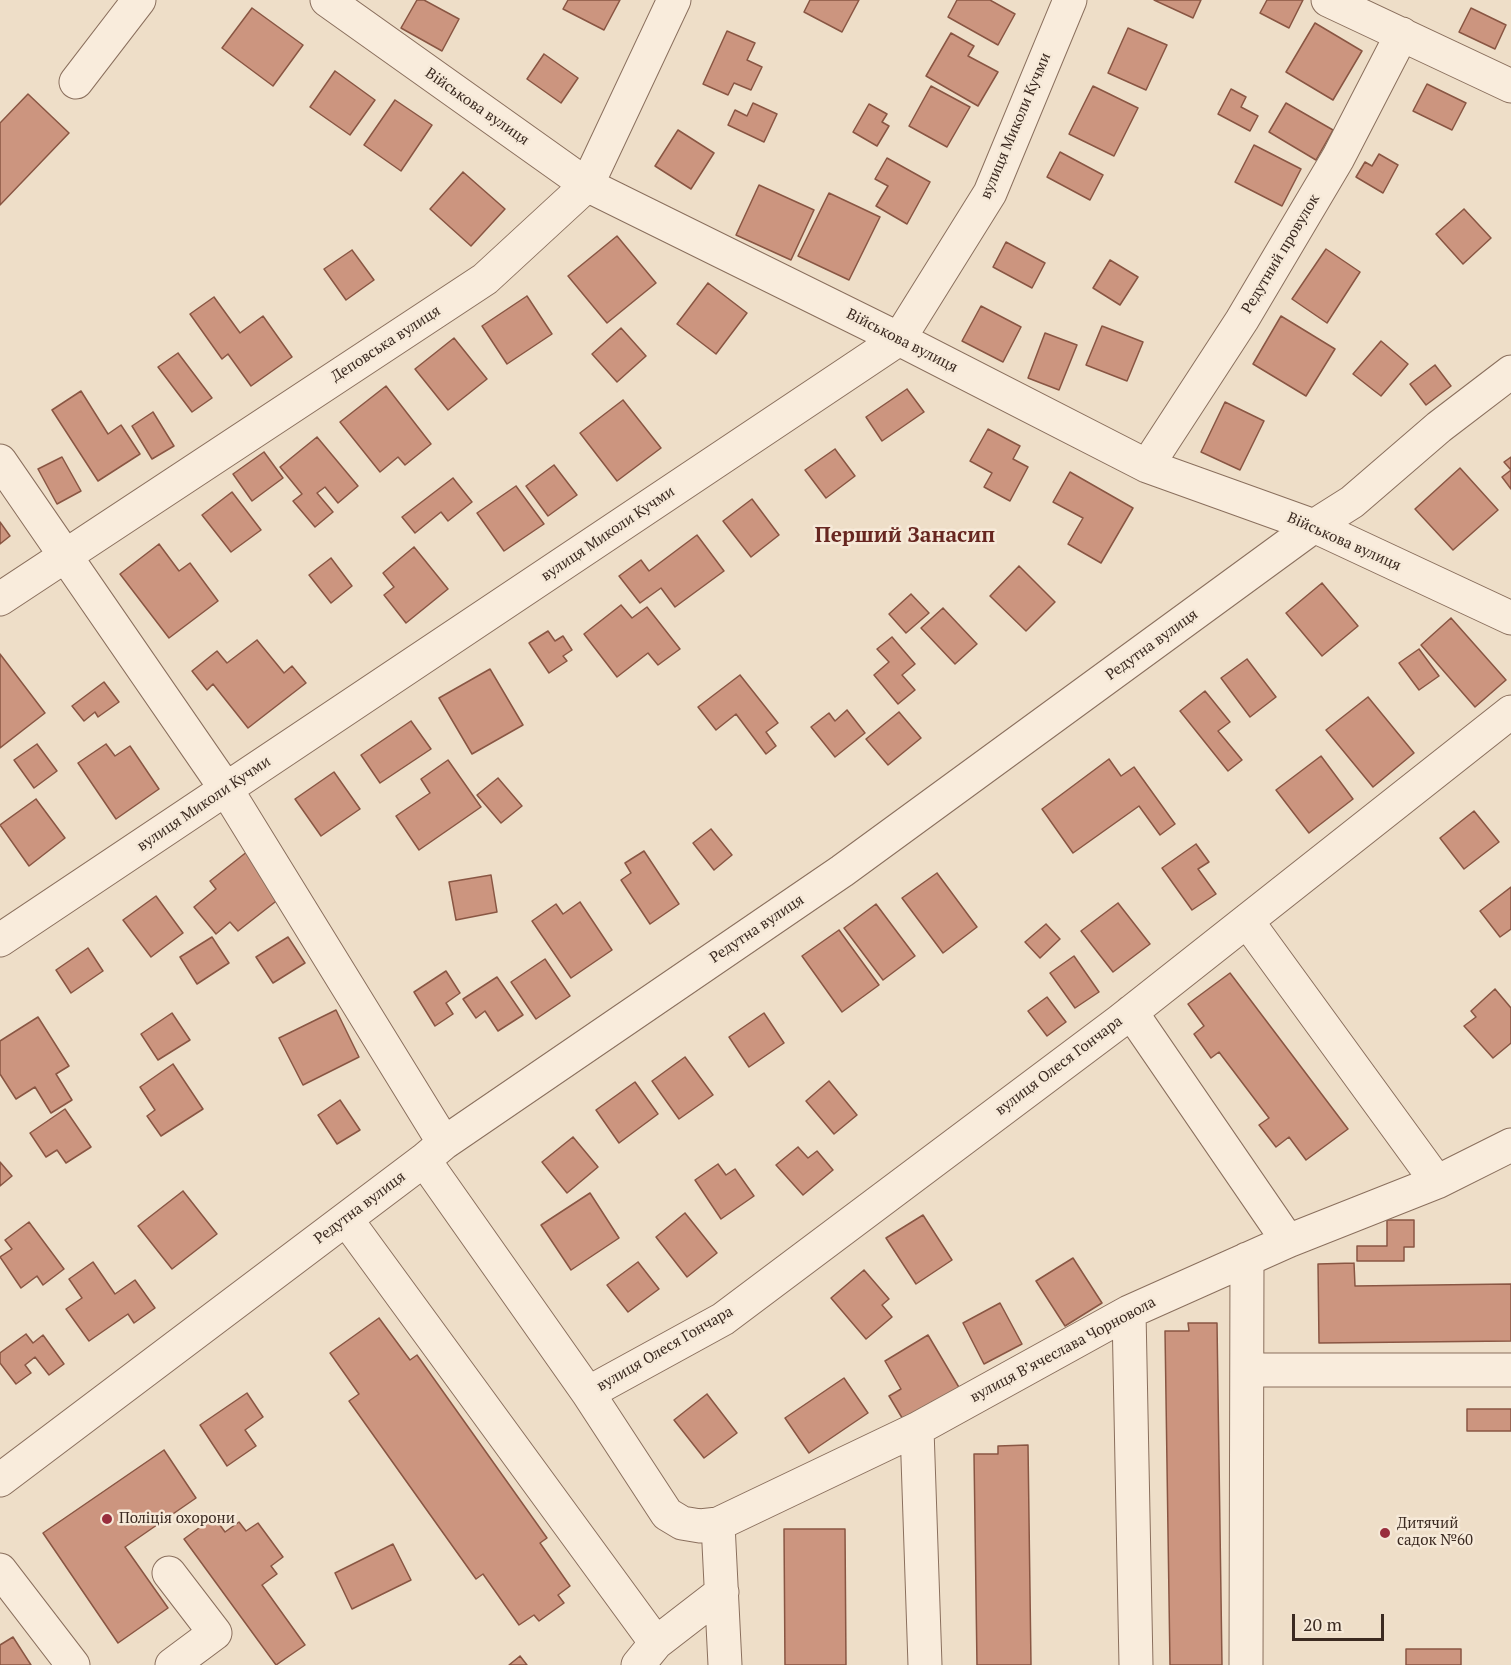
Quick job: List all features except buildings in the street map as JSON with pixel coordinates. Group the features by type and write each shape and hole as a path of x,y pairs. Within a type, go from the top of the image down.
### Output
{"street":[{"path":"75,82 139,0"},
{"name":"Військова вулиця","path":"327,0 587,185 899,339 1147,466 1314,526 1511,618"},
{"name":"Деповська вулиця","path":"0,599 485,279 587,185 674,0"},
{"name":"вулиця Миколи Кучми","path":"0,940 899,339 990,193 1070,0"},
{"path":"1328,0 1511,86"},
{"name":"Редутний провулок","path":"1147,466 1242,320 1338,158 1402,34"},
{"name":"Редутна вулиця","path":"0,1480 434,1151 842,871 1314,526 1352,502 1439,427 1511,372"},
{"path":"0,462 226,789 434,1151 667,1514 682,1523 700,1526 718,1524 725,1665"},
{"name":"вулиця Олеся Гончара","path":"588,1393 723,1319 1131,1012 1511,712"},
{"path":"1247,921 1437,1182"},
{"path":"1131,1012 1288,1240"},
{"name":"вулиця Вʼячеслава Чорновола","path":"718,1524 916,1429 1130,1312 1288,1240 1437,1182 1511,1145"},
{"path":"346,1219 647,1654 722,1592"},
{"path":"1246,1665 1247,1259"},
{"path":"1130,1312 1136,1665"},
{"path":"1247,1370 1511,1370"},
{"path":"916,1429 925,1665"},
{"path":"0,1570 73,1665"},
{"path":"169,1573 215,1634 172,1665"}],"place":[{"name":"Поліція охорони","path":"107,1519"},
{"name":"Дитячий садок №60","path":"1385,1533"}],"district":[{"name":"Перший Занасип","path":"905,536"}]}
